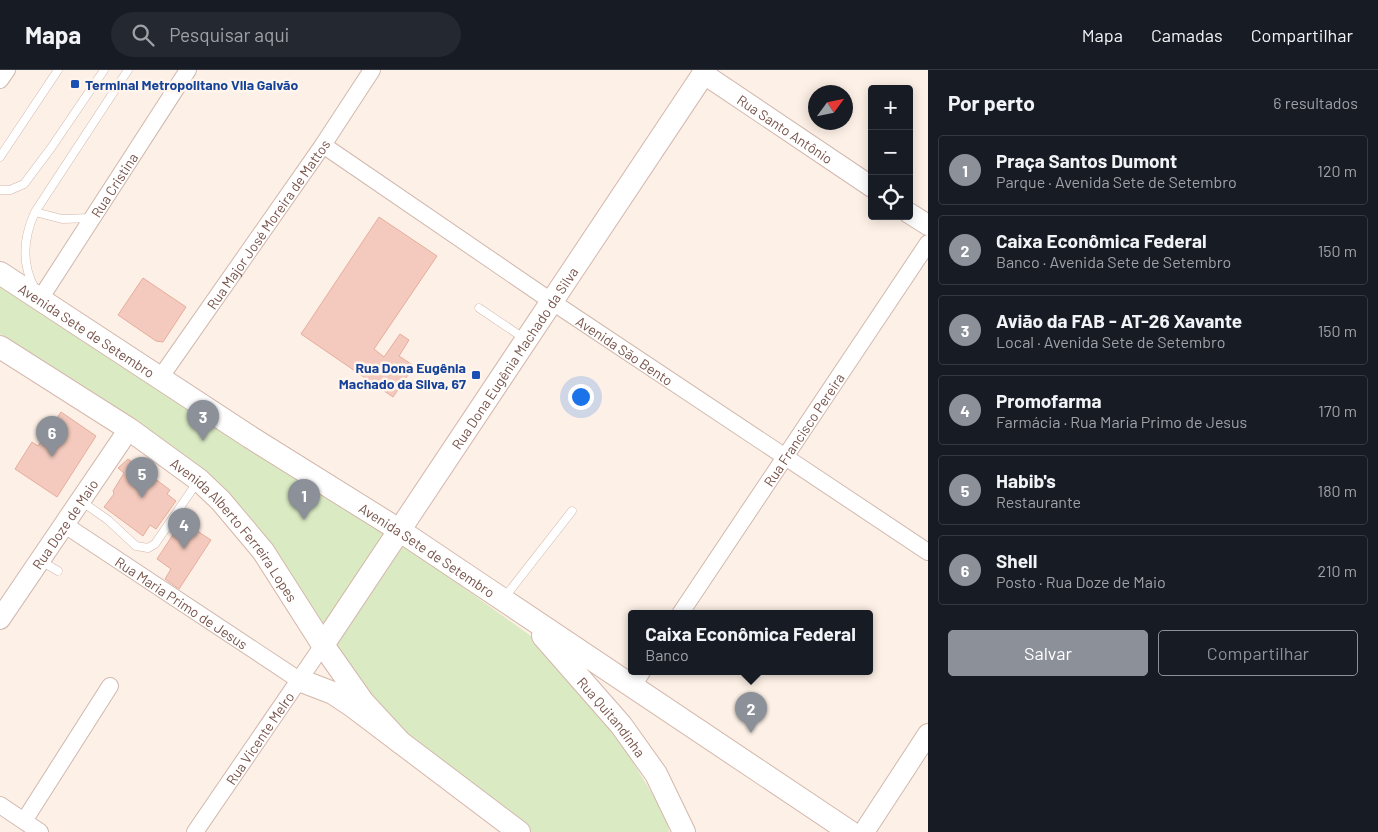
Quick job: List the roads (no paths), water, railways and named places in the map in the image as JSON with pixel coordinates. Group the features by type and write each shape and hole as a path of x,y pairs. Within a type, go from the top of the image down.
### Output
{"main road":[{"name":"Rua Dona Eugênia Machado da Silva","path":"323,645 703,71"},
{"name":"Avenida Sete de Setembro","path":"0,273 160,378 399,530 523,613 628,674"},
{"name":"Avenida Alberto Ferreira Lopes","path":"0,347 129,429 199,480 221,501 248,531 363,702 400,742"},
{"name":"Rua Quitandinha","path":"523,613 621,725 656,774 684,832"},
{"name":"Avenida Sete de Setembro","path":"637,679 850,832"},
{"path":"299,680 333,693 519,832"}],"street":[{"path":"0,80 7,70"},
{"name":"Rua Cristina","path":"40,299 188,70"},
{"name":"Rua Major José Moreira de Mattos","path":"160,378 323,145 372,70"},
{"name":"Rua Santo Antônio","path":"703,71 868,184"},
{"name":"Avenida São Bento","path":"323,145 551,301 928,552"},
{"path":"913,215 928,225"},
{"name":"Rua Francisco Pereira","path":"683,610 928,243"},
{"name":"Rua Doze de Maio","path":"0,619 129,429"},
{"name":"Rua Maria Primo de Jesus","path":"64,525 299,680"},
{"name":"Rua Vicente Melro","path":"195,832 323,645"},
{"path":"24,821 110,686"},
{"path":"864,832 928,734"},
{"path":"0,805 40,832"}],"lane":[{"path":"0,158 58,70"},
{"path":"0,190 10,190 24,184 104,70"},
{"path":"40,299 30,279 25,245 28,227 35,212 128,70"},
{"path":"35,212 62,219 93,218"},
{"path":"479,308 525,340"},
{"path":"81,501 108,520 136,546 148,548 155,544 199,480"},
{"path":"503,599 572,511"},
{"path":"41,561 58,571"}],"place":[{"name":"Terminal Metropolitano Vila Galvão","path":"75,84"},
{"name":"Rua Dona Eugênia Machado da Silva, 67","path":"476,375"},
{"name":"Avião da FAB - AT-26 Xavante","path":"203,441"},
{"name":"Shell","path":"52,457"},
{"name":"Habib's","path":"142,498"},
{"name":"Praça Santos Dumont","path":"304,520"},
{"name":"Promofarma","path":"184,549"},
{"name":"Caixa Econômica Federal","path":"751,733"}]}
